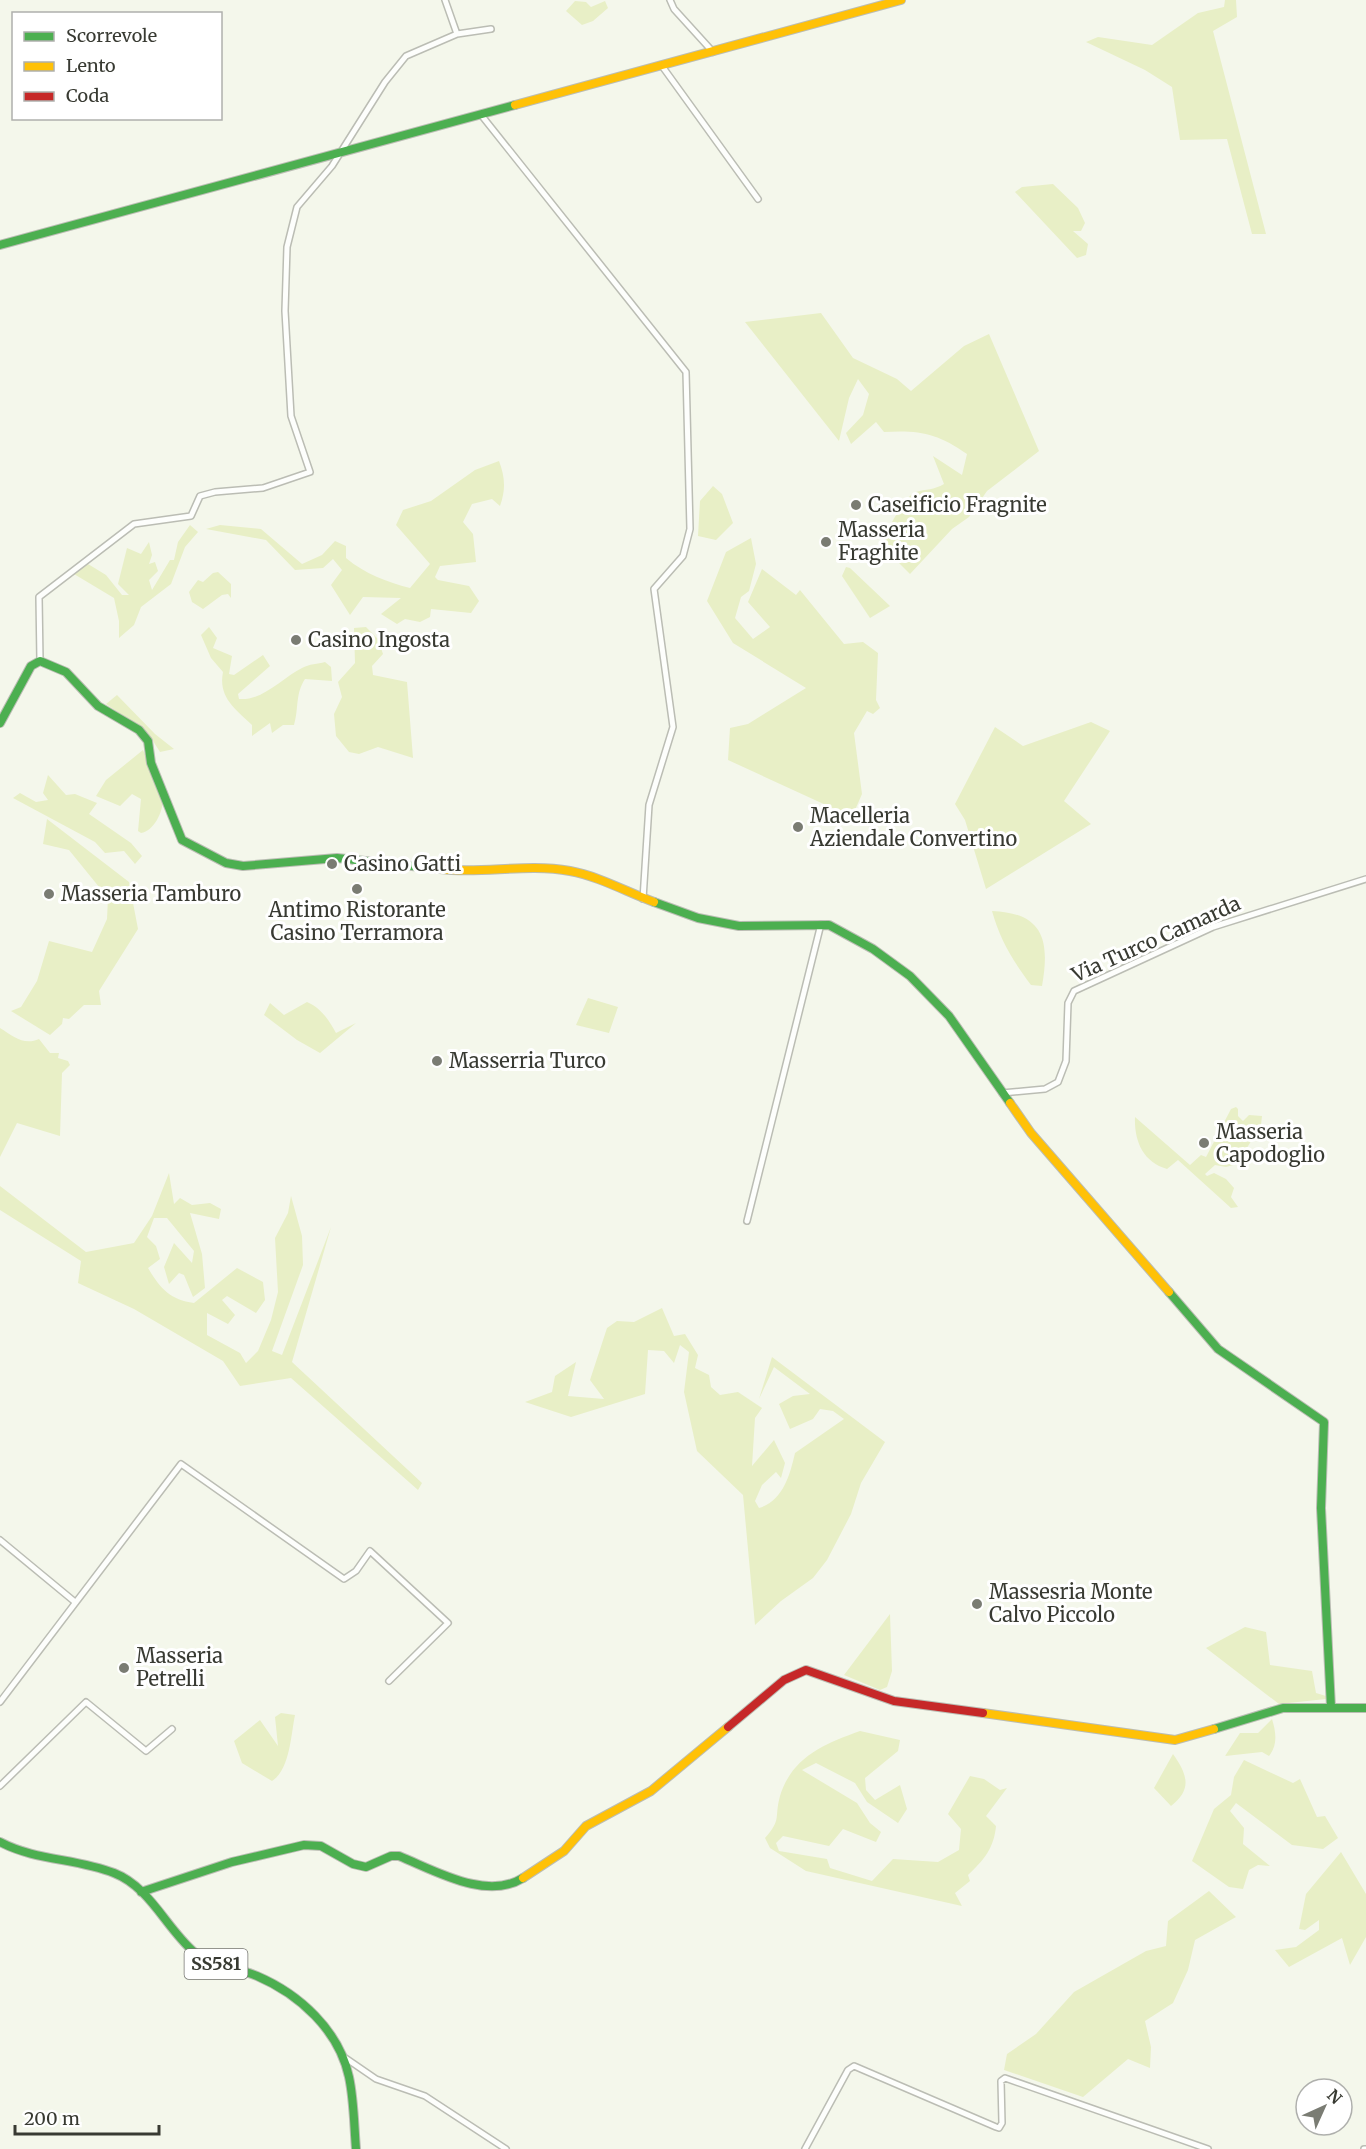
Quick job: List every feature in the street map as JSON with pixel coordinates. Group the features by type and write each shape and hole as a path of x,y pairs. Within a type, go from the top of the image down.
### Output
{"street":[{"path":"445,0 458,34"},
{"path":"670,0 674,9 713,52"},
{"path":"0,245 482,116 901,0"},
{"path":"40,661 39,597 134,524 191,516 200,496 214,492 263,488 310,472 291,416 285,311 287,246 297,207 339,154 385,82 406,56 458,34 491,29"},
{"path":"662,66 758,199"},
{"path":"482,116 686,372 690,529 683,556 654,589 673,727 649,805 644,899"},
{"path":"40,661 66,672 98,706 144,735 150,749 151,763 182,840 226,863 243,866 337,858 459,871 497,867 571,871 688,916 739,926 829,925 873,949 910,976 948,1016 1000,1093 1038,1142 1218,1349 1324,1422 1321,1508 1331,1707"},
{"path":"0,723 31,666 40,661"},
{"name":"Via Turco Camarda","path":"1000,1093 1045,1089 1058,1082 1066,1062 1068,1003 1074,992 1213,927 1366,879"},
{"path":"747,1221 821,924"},
{"path":"0,1702 181,1464 344,1579 356,1571 370,1551 448,1623 389,1681"},
{"path":"0,1539 75,1602"},
{"path":"141,1892 232,1862 314,1844 353,1864 366,1867 391,1856 399,1856 462,1882 489,1885 516,1882 564,1851 586,1826 651,1791 784,1680 806,1670 894,1701 1174,1740 1283,1708 1366,1708"},
{"path":"0,1786 86,1702 146,1751 172,1729"},
{"name":"SS581","path":"0,1842 27,1855 114,1874 141,1892 169,1928 195,1953 216,1964 252,1973 269,1981 309,2010 328,2032 343,2056 348,2070 356,2149"},
{"path":"343,2056 376,2079 425,2096 506,2149"},
{"path":"805,2149 848,2070 854,2066 999,2128 1002,2123 1001,2081 1005,2078 1208,2149"}],"green space":[{"path":"1225,0 1236,0 1237,17 1213,31 1266,234 1252,234 1227,139 1180,140 1172,87 1145,70 1086,42 1098,37 1152,45 1198,13 1224,7"},
{"path":"575,1 586,2 591,7 605,1 608,8 593,21 582,25 566,11"},
{"path":"1053,184 1078,208 1085,223 1081,231 1073,231 1088,244 1086,255 1077,258 1015,192 1022,187"},
{"path":"821,313 853,358 897,379 911,391 964,346 989,334 1039,451 987,491 969,517 952,529 910,574 880,544 901,507 911,495 944,484 933,456 962,475 967,454 946,441 927,434 884,432 876,422 851,444 846,433 863,415 869,394 858,379 849,398 839,441 745,322"},
{"path":"499,461 504,483 500,506 492,499 472,504 463,522 473,534 476,562 440,566 435,577 438,580 469,586 479,601 471,613 431,609 430,617 420,622 405,619 397,624 381,614 401,598 363,597 350,615 331,585 342,570 333,559 323,568 295,570 266,540 206,529 220,525 261,529 302,564 322,555 335,541 346,546 346,558 361,569 410,588 430,564 396,525 403,510 431,501 475,470"},
{"path":"713,486 722,494 733,523 716,540 698,536 700,501"},
{"path":"190,525 198,532 185,547 171,584 141,607 134,625 119,638 119,621 114,598 74,574 88,564 106,575 122,595 129,595 118,584 127,548 141,554 149,542 152,555 149,564 155,562 158,571 149,580 152,590 170,560 174,560 178,542"},
{"path":"751,538 756,564 749,591 741,597 735,618 753,639 770,627 748,602 762,569 796,595 800,590 844,644 863,642 878,653 876,700 880,708 873,714 867,711 854,733 862,794 852,817 728,760 730,728 748,724 806,688 733,643 707,601 726,552"},
{"path":"846,567 850,568 890,606 870,618 842,576"},
{"path":"218,572 231,584 231,598 228,594 222,595 203,609 192,602 189,592 198,580 203,582 213,573"},
{"path":"209,627 217,638 213,648 232,656 229,674 234,675 263,655 270,666 238,694 239,699 248,699 264,693 302,668 325,662 331,667 332,681 305,679 298,696 294,725 283,725 272,733 270,723 252,736 252,725 225,696 223,672 211,658 201,635"},
{"path":"366,627 378,639 383,654 372,666 373,675 407,682 413,758 378,747 359,754 349,752 336,736 334,714 342,697 338,682 355,663 354,628"},
{"path":"117,695 155,734 174,749 160,752 148,733 106,704"},
{"path":"1091,722 1110,731 1064,801 1091,824 986,889 965,820 955,804 995,727 1023,746"},
{"path":"143,750 158,781 163,799 154,825 141,833 138,831 141,799 132,794 120,806 96,796 106,780"},
{"path":"48,775 66,795 75,794 97,803 89,814 131,843 142,856 135,864 124,851 105,853 95,842 13,798 20,793 36,802 48,800 43,793"},
{"path":"47,819 129,882 138,929 99,991 101,1005 84,1005 69,1019 63,1018 62,1024 50,1035 11,1011 21,1007 37,981 49,941 92,952 107,919 108,898 69,850 43,844"},
{"path":"992,911 1023,917 1040,932 1045,956 1042,986 1031,985 1018,967 1003,941"},
{"path":"588,998 618,1007 609,1033 576,1025"},
{"path":"307,1002 324,1015 336,1033 356,1023 320,1053 297,1040 264,1015 270,1003 284,1015"},
{"path":"0,1028 23,1041 39,1039 50,1053 59,1053 58,1058 68,1061 70,1065 62,1073 60,1136 17,1123 0,1157"},
{"path":"1236,1107 1238,1116 1243,1121 1249,1115 1262,1116 1261,1125 1237,1164 1226,1167 1215,1165 1205,1174 1207,1176 1214,1173 1226,1179 1234,1188 1231,1197 1238,1207 1231,1208 1178,1160 1167,1169 1159,1166 1146,1156 1138,1142 1135,1117 1190,1165 1201,1155 1206,1157 1231,1109"},
{"path":"169,1173 174,1204 180,1198 192,1205 210,1203 221,1209 219,1219 190,1213 202,1254 205,1288 193,1297 184,1275 179,1273 169,1284 164,1267 174,1243 192,1263 194,1251 167,1218 154,1218 147,1237 156,1246 160,1259 148,1268 172,1296 194,1303 237,1268 263,1282 265,1300 256,1313 227,1296 222,1300 235,1315 228,1324 207,1313 207,1335 240,1353 246,1363 258,1351 271,1320 278,1292 275,1238 288,1213 291,1196 302,1236 303,1265 272,1351 282,1355 331,1227 292,1362 422,1483 418,1490 291,1378 240,1386 223,1361 134,1309 78,1283 81,1261 0,1210 0,1186 86,1252 134,1243 152,1216"},
{"path":"662,1308 674,1336 685,1334 698,1355 695,1368 709,1375 711,1387 720,1395 738,1392 762,1408 755,1418 752,1466 774,1440 785,1463 781,1478 776,1472 762,1485 755,1501 759,1508 774,1500 780,1493 791,1470 795,1453 844,1419 833,1411 820,1409 813,1419 790,1429 779,1404 793,1396 810,1394 774,1367 759,1399 772,1357 885,1442 861,1483 851,1514 827,1560 813,1578 781,1601 755,1625 743,1495 697,1451 684,1392 689,1352 680,1345 674,1363 664,1351 648,1350 645,1394 571,1417 525,1402 552,1392 555,1376 576,1362 568,1396 604,1399 590,1380 607,1328 617,1321 634,1322"},
{"path":"890,1614 892,1671 887,1687 880,1690 844,1675"},
{"path":"1245,1627 1266,1632 1270,1665 1312,1671 1316,1693 1326,1696 1326,1699 1279,1704 1206,1648"},
{"path":"281,1713 295,1715 283,1769 272,1781 242,1763 234,1741 260,1720 278,1746 275,1717"},
{"path":"1272,1719 1275,1738 1274,1747 1269,1756 1262,1752 1225,1756 1240,1733 1258,1733"},
{"path":"860,1731 900,1740 898,1751 865,1778 866,1790 875,1800 900,1785 907,1809 898,1823 867,1802 855,1783 816,1763 802,1770 857,1803 870,1823 881,1832 876,1842 843,1829 829,1846 783,1836 776,1843 779,1851 827,1859 830,1868 872,1881 893,1859 938,1862 959,1850 961,1829 948,1814 970,1776 984,1779 1000,1790 1007,1788 986,1816 996,1826 990,1847 983,1859 968,1875 970,1881 955,1893 962,1906 806,1871 770,1848 765,1838 776,1822 780,1796 792,1771 822,1747"},
{"path":"1173,1754 1182,1768 1186,1781 1183,1794 1171,1806 1154,1788"},
{"path":"1244,1760 1293,1783 1300,1779 1317,1817 1325,1816 1338,1838 1323,1849 1292,1845 1236,1803 1230,1811 1244,1828 1243,1844 1270,1866 1258,1865 1249,1870 1243,1889 1229,1887 1192,1861 1214,1809 1231,1795 1234,1777"},
{"path":"1341,1852 1366,1894 1366,1937 1350,1965 1342,1938 1289,1967 1275,1950 1296,1947 1319,1930 1319,1920 1305,1930 1299,1929 1306,1894"},
{"path":"1209,1891 1236,1917 1195,1940 1188,1970 1173,2003 1145,2021 1151,2047 1150,2068 1128,2059 1083,2097 1004,2070 1007,2054 1036,2034 1074,1992 1146,1951 1166,1946 1168,1921"}],"traffic: fast":[{"path":"0,245 515,105"},
{"path":"0,723 31,666 40,661 66,672 98,706 139,730 148,741 151,763 182,840 226,863 243,866 337,858 440,869"},
{"path":"654,902 698,918 739,926 829,925 873,949 910,976 949,1016 1010,1103"},
{"path":"1169,1292 1218,1349 1324,1422 1321,1508 1331,1707"},
{"path":"1214,1729 1283,1708 1366,1708"},
{"path":"0,1842 28,1853 100,1868 127,1879 148,1898 184,1942 201,1957 257,1976 302,2003 327,2029 344,2060 352,2095 356,2149"},
{"path":"141,1892 232,1862 304,1845 321,1846 353,1864 366,1867 391,1856 399,1856 460,1881 477,1885 508,1884 523,1878"}],"traffic: slow":[{"path":"515,105 901,0"},
{"path":"440,869 538,868 570,871 602,880 654,902"},
{"path":"1010,1103 1031,1133 1169,1292"},
{"path":"983,1713 1175,1740 1214,1729"},
{"path":"523,1878 564,1851 586,1826 651,1791 728,1727"}],"traffic: jam":[{"path":"728,1727 784,1680 806,1670 894,1701 983,1713"}],"place":[{"name":"Caseificio Fragnite","path":"856,505"},
{"name":"Masseria Fraghite","path":"826,542"},
{"name":"Casino Ingosta","path":"296,640"},
{"name":"Macelleria Aziendale Convertino","path":"798,827"},
{"name":"Casino Gatti","path":"332,864"},
{"name":"Antimo Ristorante Casino Terramora","path":"357,889"},
{"name":"Masseria Tamburo","path":"49,894"},
{"name":"Masserria Turco","path":"437,1061"},
{"name":"Masseria Capodoglio","path":"1204,1143"},
{"name":"Massesria Monte Calvo Piccolo","path":"977,1604"},
{"name":"Masseria Petrelli","path":"124,1668"}]}
